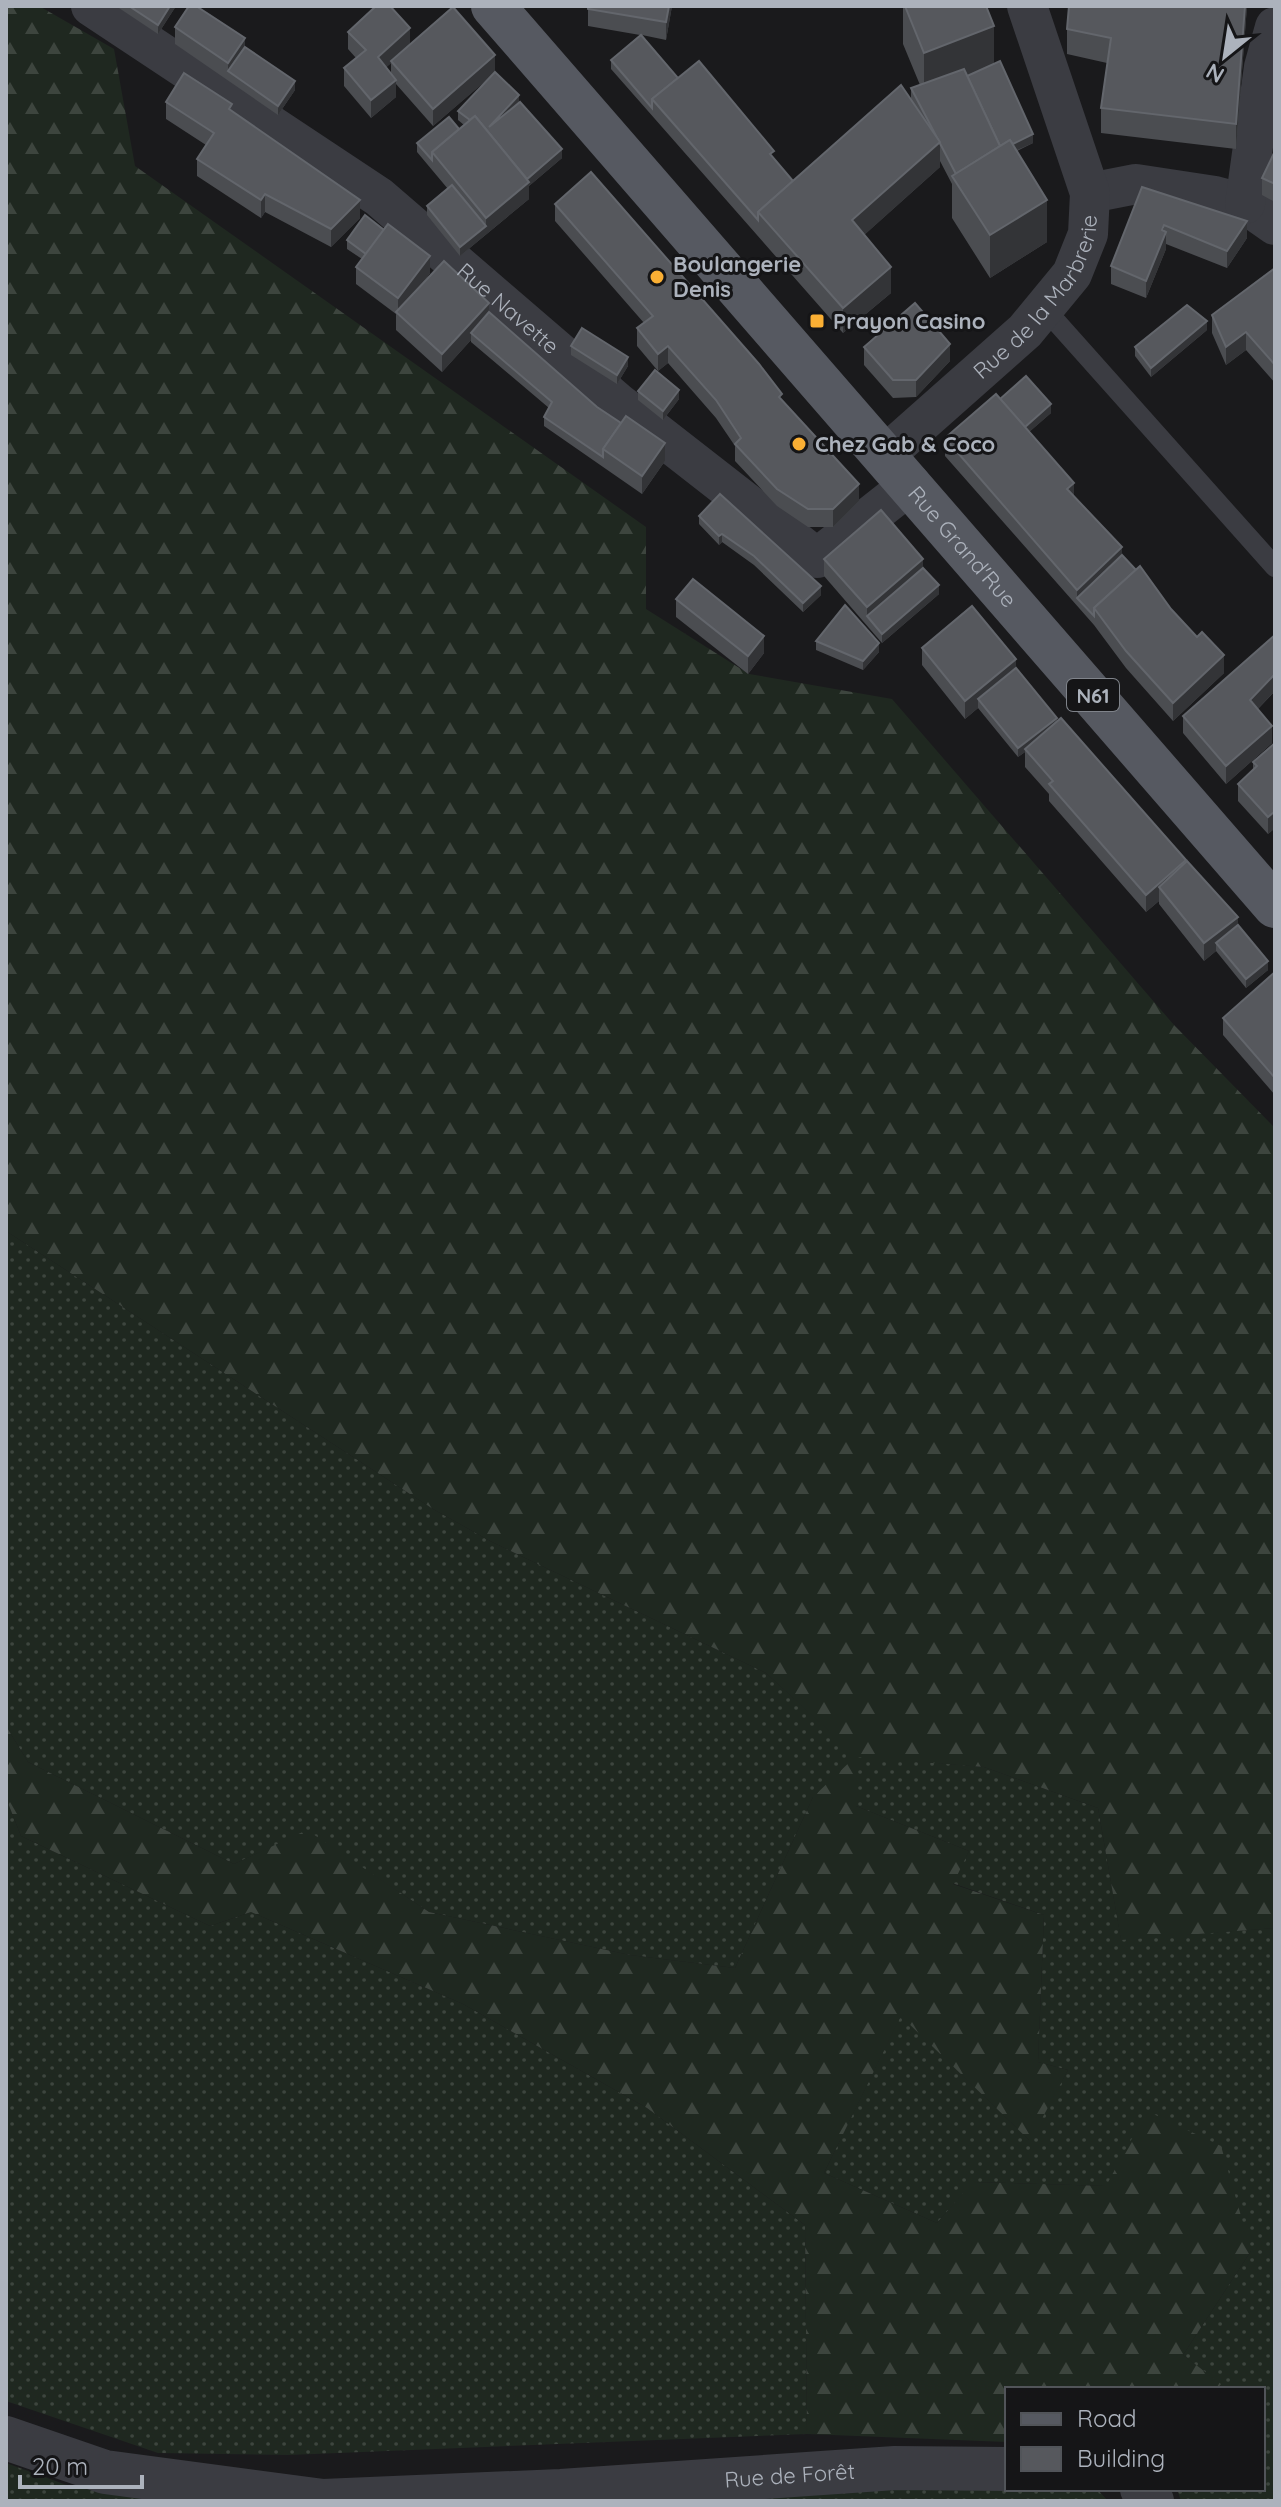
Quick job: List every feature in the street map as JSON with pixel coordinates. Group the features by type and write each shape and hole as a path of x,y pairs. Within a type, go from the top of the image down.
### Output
{"main road":[{"name":"Rue Grand'Rue","path":"493,6 1275,906"}],"street":[{"name":"Rue Navette","path":"91,6 379,197 628,411 817,558 898,470"},
{"name":"Rue de la Marbrerie","path":"898,470 1025,331 1072,274 1088,234 1090,193 1027,6"},
{"path":"1090,193 1136,184 1260,215 1264,67 1275,27"},
{"name":"Rue de Forêt","path":"6,2438 105,2472 323,2501 561,2491 895,2468 1005,2469"}],"lane":[{"path":"1044,308 1275,567"}],"green space":[{"path":"6,6 39,6 114,49 135,166 646,527 646,609 749,674 892,699 1174,1025 1275,1128 1275,1928 1121,1940 1098,1808 984,1767 857,1757 856,1806 969,1851 953,1884 1044,1915 1038,2062 1068,2070 1030,2141 901,2016 824,2173 937,2223 973,2182 1106,2186 1147,2111 1221,2146 1251,2251 1183,2355 1221,2384 1219,2387 1005,2387 1005,2442 807,2434 805,2225 647,2108 463,2004 251,1912 210,1926 21,1836 6,1798 6,1726 28,1762 234,1864 307,1830 429,1912 630,1955 735,1968 813,1797 856,1756 766,1673 492,1542 433,1509 6,1231"},
{"path":"6,1231 433,1509 492,1542 766,1673 857,1756 984,1767 1098,1808 1121,1939 1275,1928 1275,2501 1181,2501 1178,2491 1265,2491 1265,2387 1218,2387 1220,2384 1183,2355 1251,2251 1106,2186 974,2182 937,2223 824,2173 901,2015 1029,2140 1068,2070 1038,2062 1044,1915 952,1883 969,1851 856,1806 813,1797 735,1968 630,1955 429,1912 307,1831 234,1864 28,1762 6,1726"},
{"path":"6,1798 21,1836 210,1926 251,1912 463,2004 647,2108 805,2225 807,2434 289,2455 158,2453 6,2401"},
{"path":"6,2463 75,2488 194,2501 6,2501"},
{"path":"1005,2482 1005,2491 1099,2491 1108,2501 650,2501"}],"building":[{"path":"129,6 170,6 158,25"},
{"path":"189,6 196,6 245,38 228,63 175,27"},
{"path":"376,6 390,6 410,28 378,57 396,80 371,100 344,68 366,50 348,32"},
{"path":"588,6 669,6 666,22 588,9"},
{"path":"905,6 986,6 994,26 924,53"},
{"path":"1069,6 1245,6 1236,124 1101,108 1111,38 1067,29"},
{"path":"453,7 495,55 433,109 391,61"},
{"path":"641,35 678,78 652,99 652,108 611,60"},
{"path":"245,47 295,81 278,106 228,71"},
{"path":"699,61 774,151 770,154 793,181 758,212 758,220 652,99"},
{"path":"1000,61 1033,134 1013,144 1010,140 1000,146 967,76"},
{"path":"964,69 1000,146 956,174 911,88"},
{"path":"495,72 519,95 489,127 520,102 562,149 527,179 475,116 470,120 458,111"},
{"path":"184,73 232,104 229,109 360,200 331,229 265,194 261,200 197,159 214,133 166,102"},
{"path":"901,85 940,142 852,220 891,267 843,308 758,212"},
{"path":"475,116 529,182 486,218 432,152"},
{"path":"449,117 459,129 432,152 432,160 417,143"},
{"path":"1010,140 1047,200 990,235 952,176"},
{"path":"1275,151 1275,184 1262,178"},
{"path":"591,172 759,364 782,394 779,397 859,484 833,509 808,509 777,489 735,444 741,438 716,400 668,346 658,354 637,328 653,316 555,204"},
{"path":"452,185 486,226 460,247 427,206"},
{"path":"1142,187 1247,221 1227,251 1164,225 1162,230 1166,232 1146,281 1111,266"},
{"path":"365,215 384,230 366,254 347,240"},
{"path":"388,224 430,256 398,298 356,267"},
{"path":"444,261 489,303 442,354 396,312"},
{"path":"1275,268 1275,365 1246,332 1226,347 1212,315"},
{"path":"915,303 950,344 916,380 893,380 864,347"},
{"path":"1187,305 1207,321 1151,368 1135,347"},
{"path":"489,312 597,407 621,423 603,449 603,457 544,417 552,402 471,333"},
{"path":"582,328 628,357 617,375 571,346"},
{"path":"655,370 679,390 663,411 638,391"},
{"path":"1026,376 1051,404 1025,427 1000,399"},
{"path":"996,394 1074,483 1067,489 1122,547 1077,590 945,438"},
{"path":"626,416 665,443 642,476 603,449"},
{"path":"720,494 821,586 803,603 754,556 722,534 719,536 699,516"},
{"path":"881,510 923,559 867,607 824,559"},
{"path":"1122,555 1136,570 1094,608 1094,616 1077,598"},
{"path":"1140,566 1171,609 1197,637 1202,632 1224,655 1173,703 1126,651 1094,608"},
{"path":"923,568 939,585 882,634 867,616"},
{"path":"693,579 764,636 748,656 676,599"},
{"path":"845,605 879,643 863,661 816,641"},
{"path":"972,606 1016,659 965,701 922,648"},
{"path":"1275,635 1275,674 1250,700 1272,726 1226,766 1183,716"},
{"path":"1016,668 1057,718 1018,748 978,699"},
{"path":"1061,718 1186,860 1146,895 1049,784 1053,781 1025,749"},
{"path":"1275,743 1275,813 1268,817 1238,784 1257,766 1253,762"},
{"path":"1187,861 1238,917 1204,943 1159,887"},
{"path":"1238,925 1268,961 1246,979 1216,943"},
{"path":"1275,972 1275,1078 1223,1018"}],"place":[{"name":"Boulangerie Denis","path":"657,277"},
{"name":"Prayon Casino","path":"817,321"},
{"name":"Chez Gab & Coco","path":"799,444"}]}
